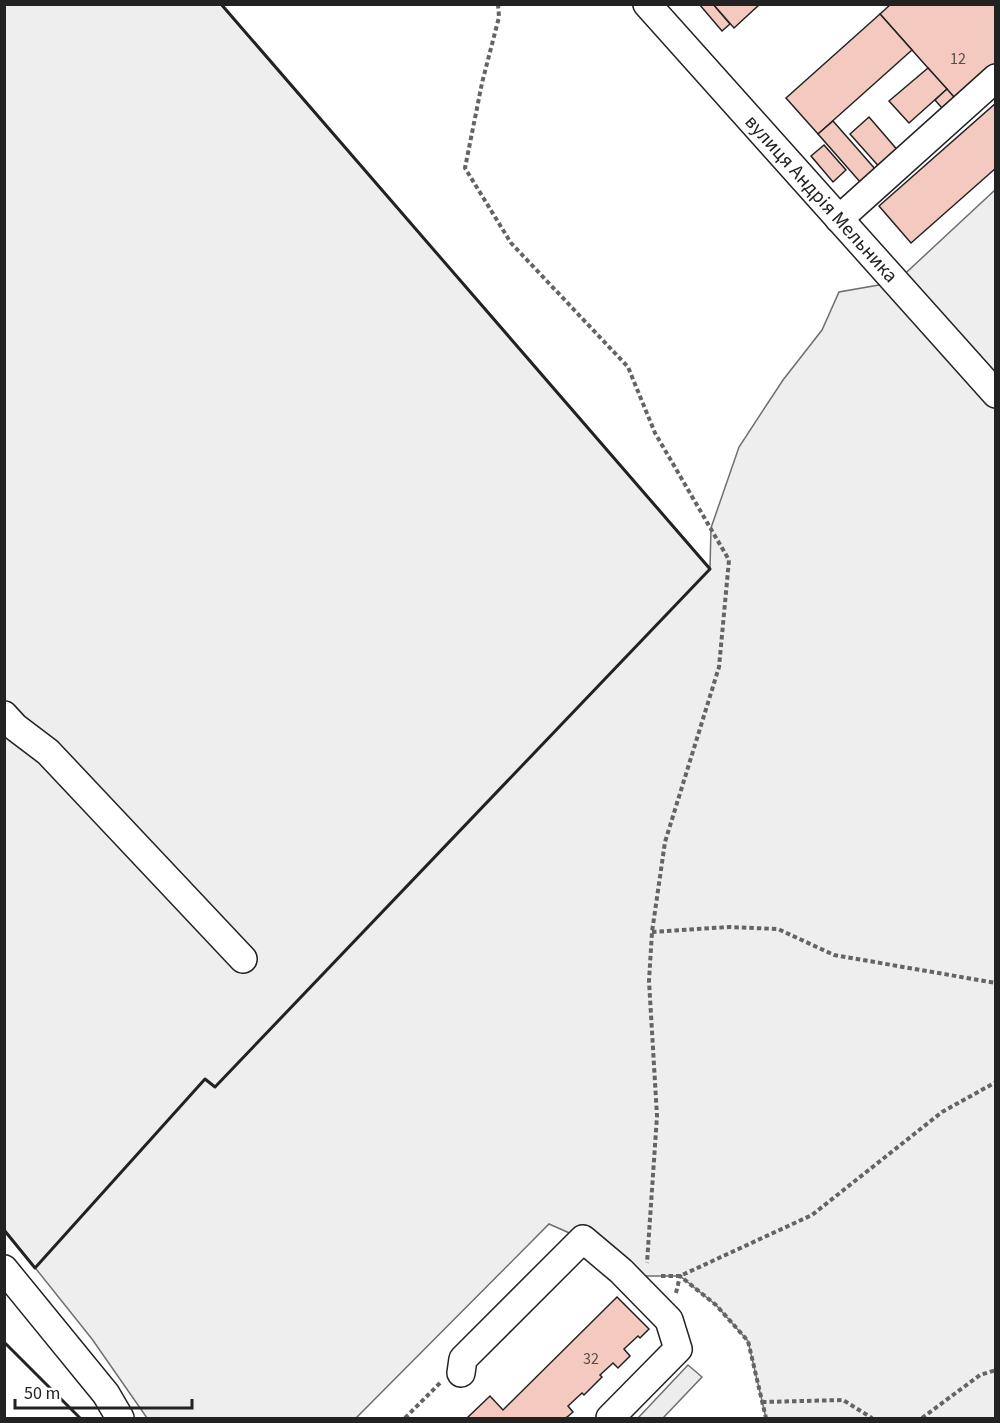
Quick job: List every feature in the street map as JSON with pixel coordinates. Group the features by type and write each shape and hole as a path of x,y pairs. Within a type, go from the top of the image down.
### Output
{"street":[{"name":"вулиця Андрія Мельника","path":"647,4 996,394"},
{"path":"839,219 996,78"},
{"path":"4,715 15,727 48,752 243,959"},
{"path":"461,1373 463,1359 583,1239 634,1274 669,1320 678,1349 610,1419"},
{"path":"4,1269 106,1394 120,1419"}],"path":[{"path":"498,4 499,17 482,82 465,168 511,243 628,367 655,433 729,560 718,667 665,842 652,932 650,981 657,1116 634,1274 680,1276 812,1215 942,1112 996,1082"},
{"path":"652,932 729,927 778,929 834,955 996,983"},
{"path":"680,1276 716,1305 748,1341 766,1419"},
{"path":"921,1419 980,1375 996,1370"},
{"path":"762,1402 843,1400 872,1419"}],"shaded area":[{"path":"5,5 221,5 710,568 711,528 739,447 783,380 822,330 839,292 896,282 995,190 995,1418 766,1418 748,1341 716,1305 680,1276 646,1276 621,1271 583,1239 549,1224 356,1418 147,1418 92,1339 5,1230"},
{"path":"688,1365 702,1377 663,1418 638,1418"}],"building":[{"path":"699,4 713,4 730,24 722,31"},
{"path":"713,4 760,4 734,28"},
{"path":"891,4 996,4 996,73 960,104 880,14"},
{"path":"880,14 912,50 818,134 786,98"},
{"path":"928,68 947,89 909,123 889,101"},
{"path":"947,89 960,104 948,115 935,100"},
{"path":"996,103 996,168 911,243 879,206"},
{"path":"869,117 900,153 882,170 850,134"},
{"path":"833,121 876,170 861,183 818,134"},
{"path":"824,145 846,170 833,182 811,156"},
{"path":"617,1297 649,1329 624,1349 630,1356 618,1368 613,1363 584,1395 582,1393 568,1406 573,1412 566,1418 467,1418 490,1396 503,1410"}],"wall":[{"path":"4,1230 35,1268 205,1079 215,1087 710,569 221,4"},
{"path":"4,1342 80,1418"}]}
